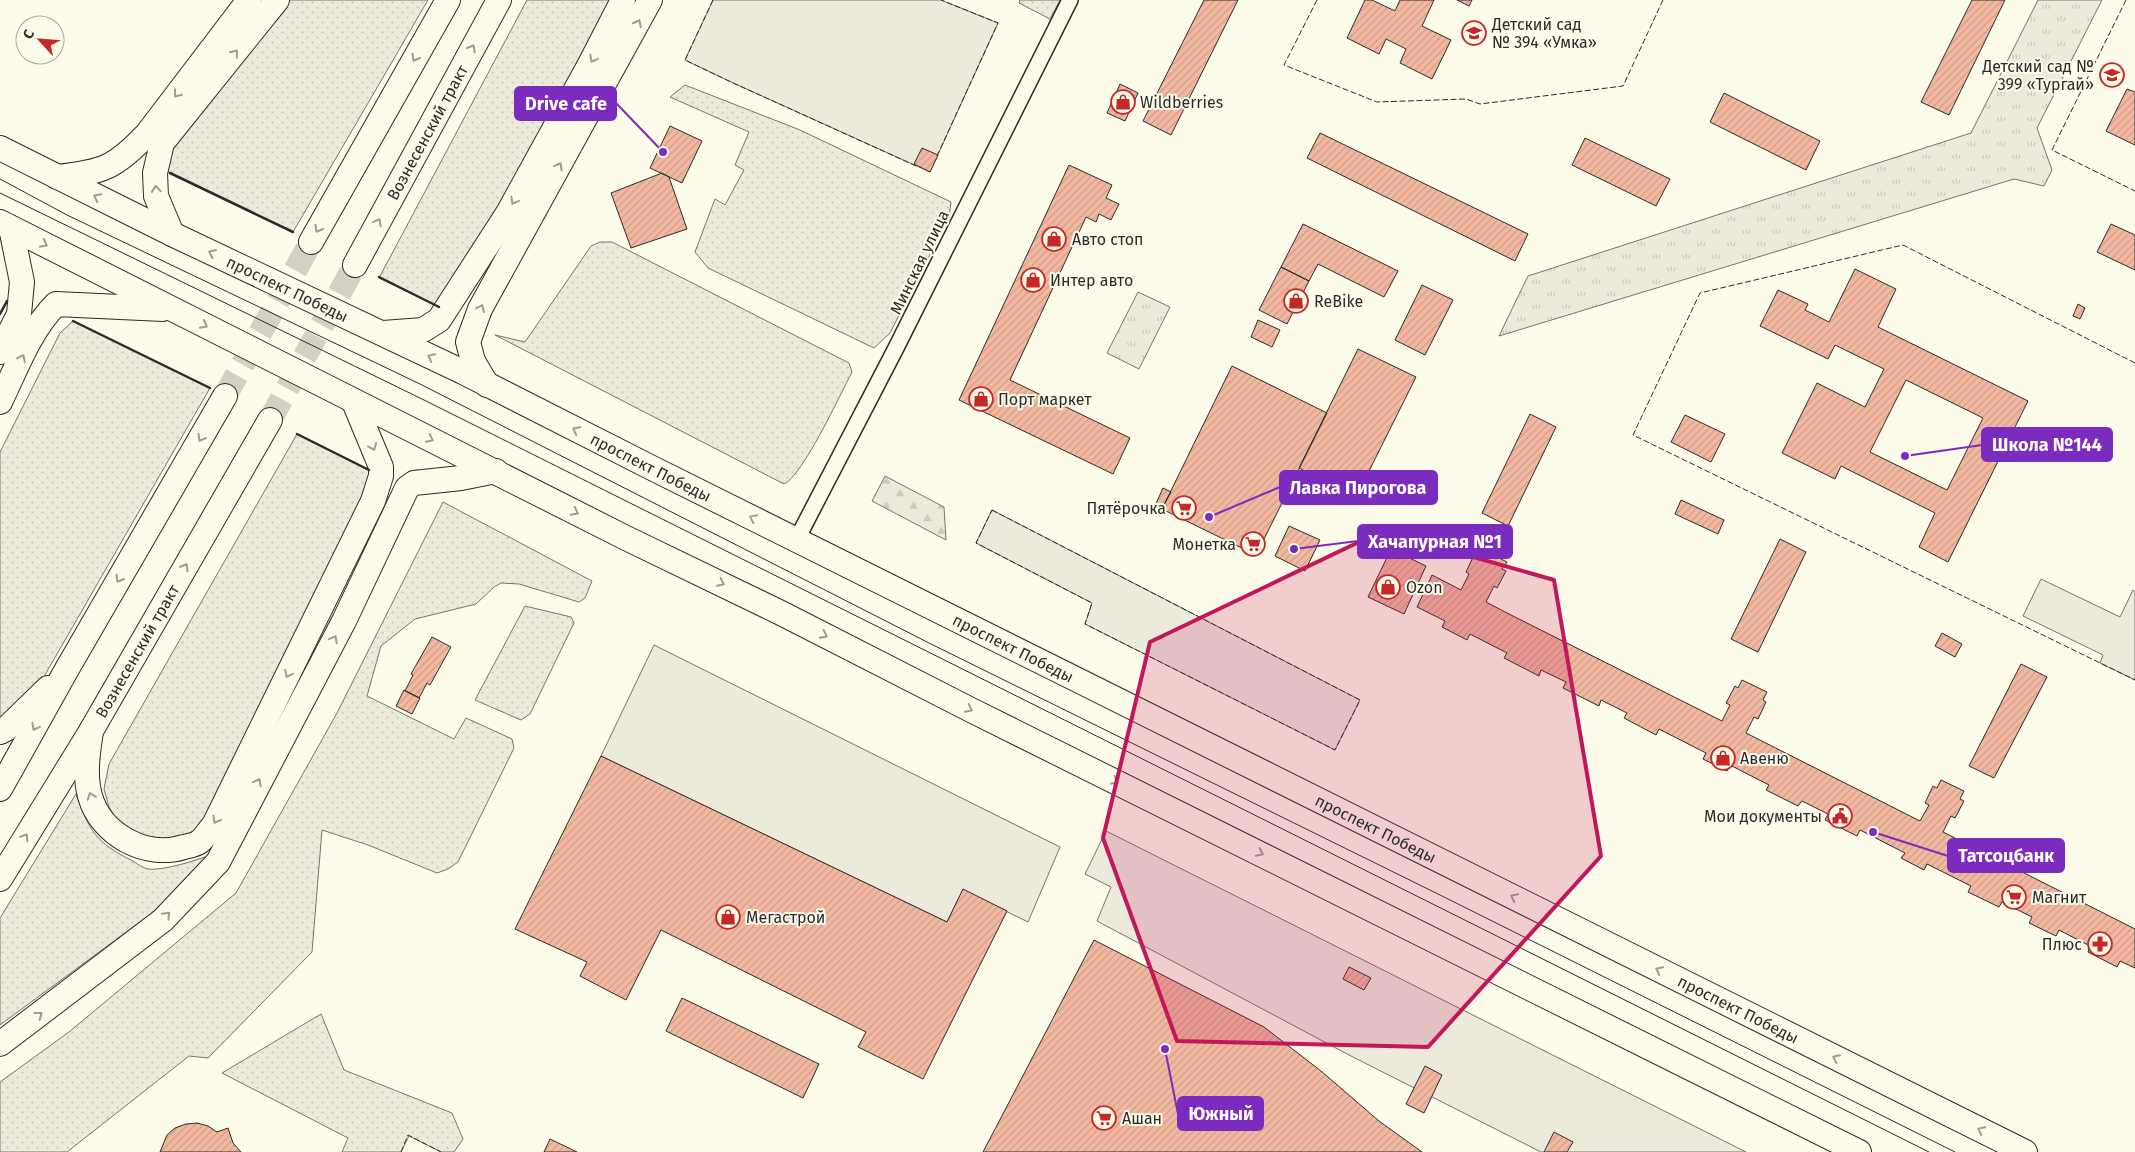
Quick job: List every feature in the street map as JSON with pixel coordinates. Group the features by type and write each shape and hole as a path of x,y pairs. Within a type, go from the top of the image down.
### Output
{"main road":[{"path":"57,177 84,174 112,165 128,154 146,134 249,0"},
{"path":"172,234 156,196 155,173 162,143 277,0"},
{"path":"311,242 448,0"},
{"name":"Вознесенский тракт","path":"355,265 499,0"},
{"path":"383,333 423,330 439,320 508,213 623,0"},
{"path":"487,385 473,361 468,342 480,309 650,0"},
{"name":"проспект Победы","path":"0,148 172,234 383,333 2025,1152"},
{"path":"5,225 626,538 781,613 971,710 1860,1152"},
{"path":"0,352 19,314 22,282 5,225"},
{"path":"0,402 34,333 47,313 56,304 173,309"},
{"path":"0,789 225,396"},
{"path":"91,731 86,775 90,797 105,824 134,846 156,852 180,848 199,842 214,825 373,502 381,476 381,467 354,402"},
{"name":"Вознесенский тракт","path":"0,879 91,731 270,420"},
{"path":"0,1044 163,920 218,862 344,621 406,488 414,482 461,478 496,471"},
{"path":"0,732 6,729 67,669"}],"street":[{"name":"Минская улица","path":"796,539 896,348 1070,0"}],"highlighted area":[{"path":"1382,531 1554,580 1601,856 1428,1047 1177,1041 1103,838 1150,642"}],"green space":[{"path":"282,0 428,0 293,232 170,173 162,166 168,149"},
{"path":"527,0 614,0 441,308 379,278"},
{"path":"1020,0 1060,0 1050,19 1019,3"},
{"path":"2038,0 2102,0 2037,128 2052,170 2044,186 2014,179 1499,336 1528,276 1971,133"},
{"path":"685,85 800,130 951,202 949,217 890,333 874,348 708,268 695,252 715,199 725,205 744,170 735,165 749,132 670,97"},
{"path":"600,242 612,242 849,363 852,372 811,451 792,478 784,484 495,335 525,342 591,246"},
{"path":"1138,292 1170,307 1139,369 1107,353"},
{"path":"73,321 210,388 11,734 0,740 0,452 60,333"},
{"path":"297,434 369,470 370,493 218,801 195,833 172,842 143,839 116,819 109,807 104,789 109,764"},
{"path":"885,476 944,507 946,540 872,501"},
{"path":"443,502 592,581 585,598 579,602 519,584 501,583 476,604 415,619 381,646 367,696 454,739 466,718 512,739 514,748 458,862 448,869 437,873 368,845 322,830 312,952 208,1058 189,1056 67,1152 0,1152 0,1082 69,1032 236,893 337,713"},
{"path":"2041,579 2120,617 2133,590 2135,592 2135,680 2100,663 2103,655 2023,616"},
{"path":"525,606 571,617 574,623 530,714 521,720 475,700"},
{"path":"76,794 85,817 95,834 109,848 144,868 171,867 213,854 190,881 148,916 0,1025 0,918"},
{"path":"321,1014 344,1070 452,1113 463,1139 454,1152 441,1152 409,1136 401,1152 342,1152 348,1138 222,1073"}],"shaded area":[{"path":"713,0 941,0 998,23 930,172 685,60"},
{"path":"992,510 1360,700 1335,750 1085,624 1092,603 976,543"},
{"path":"654,645 1060,847 1028,922 963,890 947,922 601,756"},
{"path":"1106,831 1746,1152 1541,1152 1349,1055 1097,921 1111,887 1085,874"}],"building":[{"path":"1204,0 1238,0 1171,135 1143,121"},
{"path":"1365,0 1372,0 1395,11 1400,0 1434,0 1422,26 1451,40 1432,79 1400,63 1406,49 1386,39 1379,54 1347,38"},
{"path":"1457,0 1472,0 1469,6"},
{"path":"1972,0 2005,0 1949,115 1921,102"},
{"path":"1120,84 1138,93 1125,121 1107,113"},
{"path":"2127,89 2135,92 2135,145 2106,131"},
{"path":"1724,93 1820,141 1806,170 1710,122"},
{"path":"670,126 702,141 682,183 650,168"},
{"path":"1320,133 1528,234 1515,261 1307,158"},
{"path":"1585,138 1670,179 1656,206 1572,165"},
{"path":"922,148 938,155 930,172 914,164"},
{"path":"1069,165 1112,185 1106,198 1119,204 1111,220 1099,214 1096,222 1086,217 1010,380 1130,438 1113,474 959,400"},
{"path":"662,173 669,177 687,229 631,248 611,193"},
{"path":"1303,224 1398,271 1384,297 1318,264 1309,281 1281,267"},
{"path":"2111,224 2135,235 2135,270 2097,252"},
{"path":"1281,267 1309,281 1287,324 1259,310"},
{"path":"1855,269 1896,289 1878,327 2028,401 1948,562 1919,547 1935,513 1841,466 1835,479 1782,453 1817,383 1865,407 1884,369 1835,345 1828,359 1760,326 1778,290 1808,304 1805,310 1829,322","holes":["1906,380 1983,418 1947,490 1870,452"]},
{"path":"1422,285 1453,300 1425,355 1395,340"},
{"path":"2078,304 2085,308 2080,319 2073,316"},
{"path":"1258,320 1280,330 1272,347 1251,337"},
{"path":"1358,349 1416,377 1356,497 1299,468"},
{"path":"1232,366 1327,413 1256,555 1162,509"},
{"path":"1530,414 1556,427 1508,526 1482,513"},
{"path":"1685,415 1725,434 1711,462 1671,442"},
{"path":"1163,488 1171,492 1162,509 1155,506"},
{"path":"1681,500 1724,520 1718,534 1675,514"},
{"path":"1289,526 1320,540 1305,571 1275,556"},
{"path":"1780,539 1806,552 1758,652 1731,639"},
{"path":"1391,549 1426,566 1404,614 1368,597"},
{"path":"1481,549 1507,562 1502,569 1506,571 1497,588 1494,586 1486,602 1722,721 1730,705 1726,703 1735,686 1738,688 1742,680 1767,692 1763,700 1766,702 1758,719 1754,717 1746,733 1920,821 1929,805 1925,803 1933,786 1937,788 1941,780 1964,791 1960,799 1964,801 1955,818 1951,816 1943,832 2135,929 2135,968 2120,961 2117,967 2088,952 2090,946 2059,930 2056,936 2029,923 2032,917 2002,902 1999,907 1968,892 1971,886 1927,864 1924,870 1901,858 1905,853 1860,830 1857,836 1825,820 1828,814 1802,801 1798,806 1766,790 1769,785 1730,765 1727,771 1703,759 1706,753 1659,729 1656,735 1624,718 1627,713 1601,700 1599,706 1563,688 1566,682 1541,670 1539,676 1504,658 1507,653 1470,634 1467,640 1442,627 1445,621 1417,607 1432,575 1461,590 1469,574 1466,572 1474,555 1477,557"},
{"path":"1942,633 1962,644 1955,657 1935,646"},
{"path":"432,637 451,647 430,685 427,683 419,698 405,691 413,675 411,674"},
{"path":"2021,664 2047,677 1994,778 1969,766"},
{"path":"404,690 420,698 412,714 396,706"},
{"name":"Мегастрой","path":"601,756 947,922 963,889 1007,911 923,1079 858,1047 866,1032 661,930 626,1000 580,976 587,962 515,929"},
{"path":"1094,940 1264,1027 1321,1071 1379,1121 1422,1152 983,1152"},
{"path":"1349,967 1371,978 1364,990 1343,979"},
{"path":"682,998 819,1064 803,1098 666,1031"},
{"path":"1425,1066 1442,1075 1424,1113 1406,1104"},
{"path":"197,1123 208,1126 217,1132 228,1128 233,1143 241,1152 160,1152 167,1135 175,1128"},
{"path":"1554,1132 1573,1142 1567,1152 1544,1152"},
{"path":"550,1139 577,1152 544,1152"}],"tunnel":[{"path":"225,396 311,242"},
{"path":"270,420 355,265"}],"tram line":[{"path":"0,179 67,215 420,384 931,644 1955,1152"},
{"path":"0,193 424,400 1929,1152"}],"fence":[{"path":"713,0 685,60 916,166"},
{"path":"937,156 998,23 941,0"},
{"path":"1317,0 1284,65 1377,102 1466,99 1480,104 1623,86 1663,0"},
{"path":"2126,0 2052,150 2135,191"},
{"path":"2135,363 1903,245 1700,293 1633,435 2135,680"},
{"path":"992,510 1360,700 1335,750 1085,624 1092,603 976,543 992,510"},
{"path":"401,1152 408,1135 441,1152"}],"wall":[{"path":"170,173 293,232"},
{"path":"379,277 439,307"},
{"path":"0,314 7,301"},
{"path":"73,321 210,388"},
{"path":"297,434 369,470"}],"place":[{"name":"Детский сад № 394 «Умка»","path":"1474,33"},
{"name":"Детский сад № 399 «Тургай»","path":"2112,75"},
{"name":"Wildberries","path":"1123,102"},
{"name":"Drive cafe","path":"663,152"},
{"name":"Авто стоп","path":"1054,239"},
{"name":"Интер авто","path":"1033,280"},
{"name":"ReBike","path":"1296,301"},
{"name":"Порт маркет","path":"981,399"},
{"name":"Школа №144","path":"1905,456"},
{"name":"Пятёрочка","path":"1184,508"},
{"name":"Лавка Пирогова","path":"1209,517"},
{"name":"Монетка","path":"1253,544"},
{"name":"Хачапурная №1","path":"1294,549"},
{"name":"Ozon","path":"1388,587"},
{"name":"Авеню","path":"1723,758"},
{"name":"Мои документы","path":"1840,816"},
{"name":"Татсоцбанк","path":"1873,832"},
{"name":"Магнит","path":"2014,897"},
{"name":"Мегастрой","path":"728,917"},
{"name":"Плюс","path":"2100,944"},
{"name":"Южный","path":"1165,1049"},
{"name":"Ашан","path":"1104,1118"}]}
